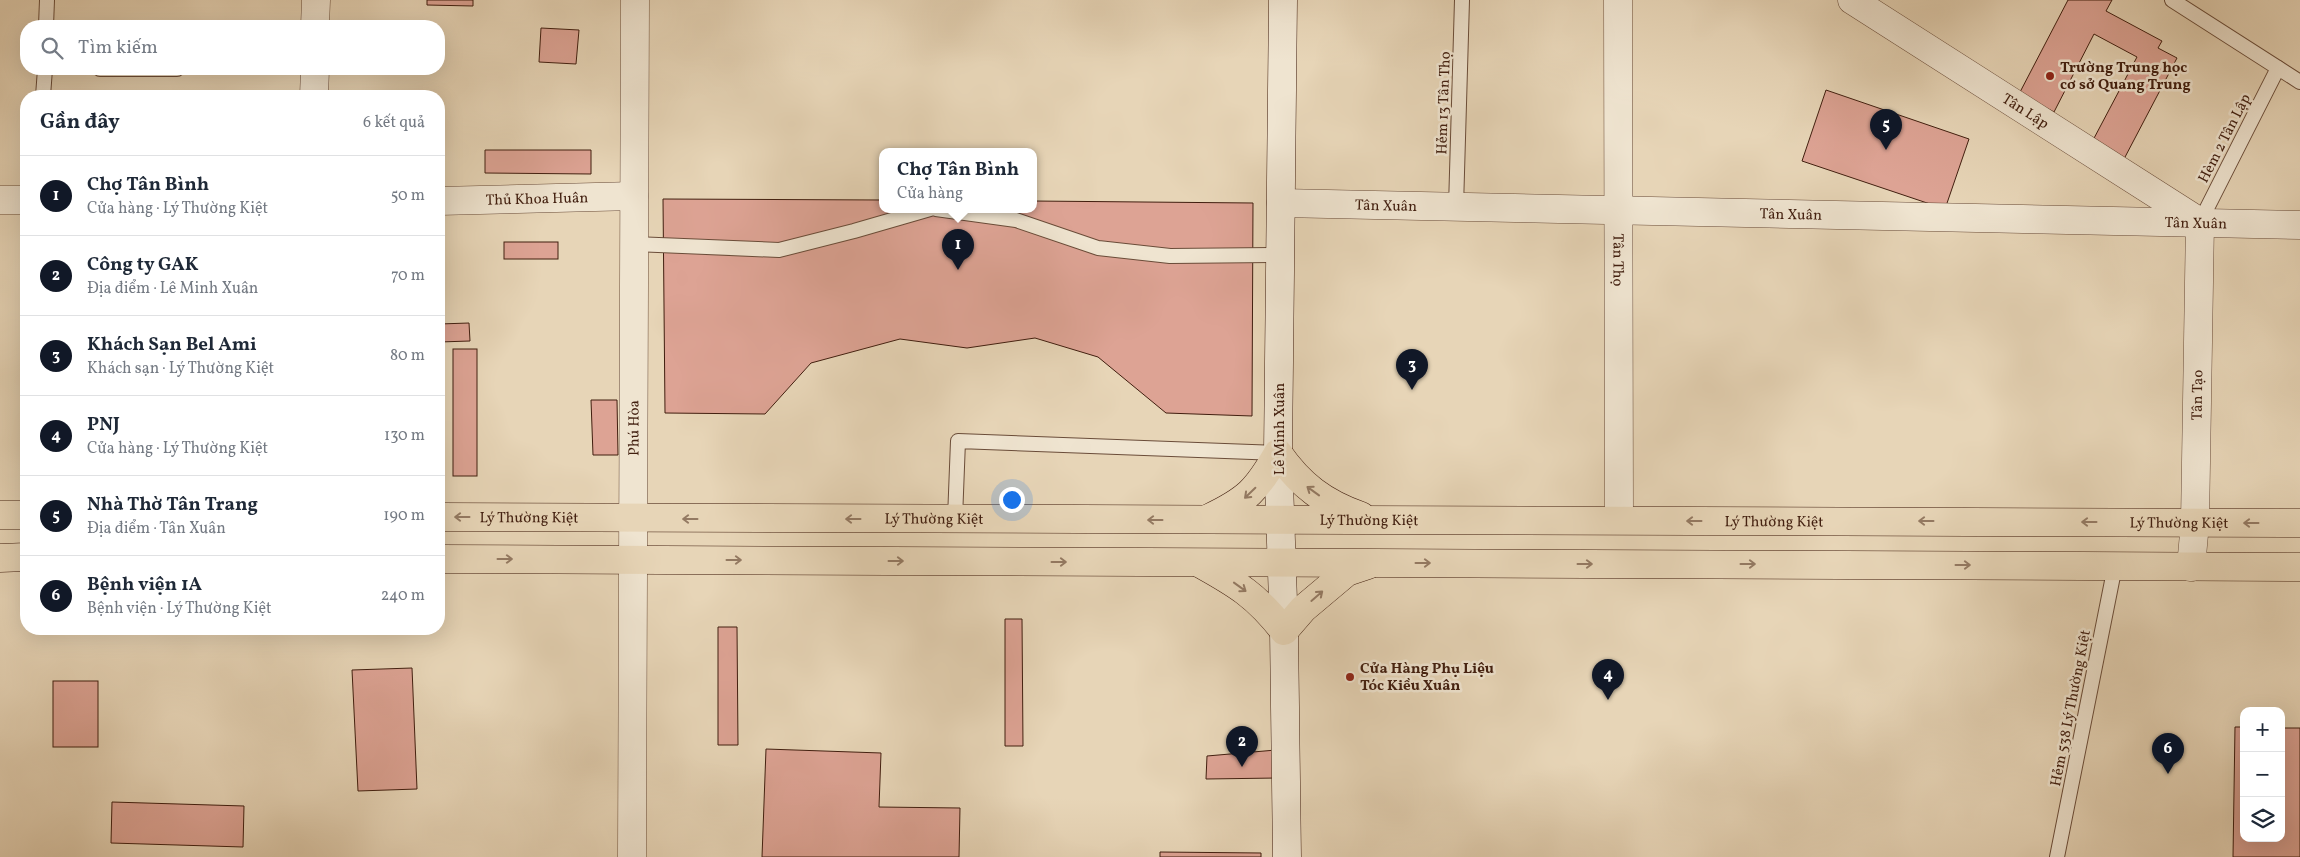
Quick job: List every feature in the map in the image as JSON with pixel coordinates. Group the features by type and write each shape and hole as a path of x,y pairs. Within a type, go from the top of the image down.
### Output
{"main road":[{"path":"1204,520 1233,506 1248,496 1262,480 1278,453 1294,476 1312,491 1339,508 1372,520"},
{"path":"0,515 20,515"},
{"name":"Lý Thường Kiệt","path":"445,517 2300,523"},
{"path":"0,558 20,557"},
{"path":"445,559 2300,567"},
{"path":"1198,562 1245,590 1265,607 1284,631 1303,609 1347,572 1374,562"}],"street":[{"path":"316,0 316,20"},
{"name":"Phú Hòa","path":"632,857 635,0"},
{"name":"Lê Minh Xuân","path":"1283,0 1278,453 1284,631 1287,857"},
{"name":"Tân Thọ","path":"1618,0 1619,520"},
{"name":"Tân Lập","path":"1852,0 2200,222"},
{"path":"314,90 315,75"},
{"name":"Thủ Khoa Huân","path":"445,201 634,196"},
{"path":"0,200 20,200"},
{"name":"Tân Xuân","path":"1281,203 2300,224"},
{"name":"Tân Tạo","path":"2192,567 2195,522 2200,222"}],"lane":[{"path":"46,20 47,0"},
{"name":"Hẻm 13 Tân Thọ","path":"1456,208 1462,0"},
{"path":"2172,0 2300,82"},
{"name":"Hèm 2 Tân Lập","path":"2200,222 2278,68"},
{"path":"43,90 45,75"},
{"path":"634,244 778,250 916,213"},
{"path":"965,213 1016,220 1098,248 1170,256 1280,255"},
{"path":"955,519 958,442 1278,453"},
{"name":"Hẻm 538 Lý Thường Kiệt","path":"2057,857 2115,566"}],"building":[{"path":"427,0 473,0 473,6 427,5"},
{"name":"Trường Trung học cơ sở Quang Trung","path":"2068,0 2112,0 2106,11 2162,41 2158,48 2177,58 2124,159 2092,142 2137,57 2094,34 2054,112 2019,94"},
{"path":"541,28 579,30 576,64 539,62"},
{"path":"1826,90 1969,139 1945,209 1802,161"},
{"path":"485,150 591,150 591,174 485,173"},
{"path":"663,199 879,200 879,213 1037,213 1037,201 1253,203 1252,416 1166,413 1098,357 1035,338 967,348 900,339 811,363 765,414 665,413"},
{"path":"504,242 558,242 558,259 504,259"},
{"path":"469,323 470,341 445,342 445,324"},
{"path":"453,349 477,349 477,476 453,476"},
{"path":"591,400 617,400 618,455 593,455"},
{"path":"1005,619 1022,619 1023,746 1005,746"},
{"path":"718,627 737,627 738,745 718,745"},
{"path":"412,668 417,789 358,791 352,670"},
{"path":"53,681 98,681 98,747 53,747"},
{"path":"2235,727 2240,727 2240,842 2285,842 2285,728 2300,728 2300,857 2233,857"},
{"path":"766,749 881,753 879,807 960,808 959,857 762,857"},
{"path":"1276,750 1278,778 1206,779 1207,756"},
{"path":"112,802 244,806 243,847 111,843"},
{"path":"1160,852 1261,853 1261,857 1160,857"}],"place":[{"name":"Trường Trung học cơ sở Quang Trung","path":"2050,76"},
{"name":"Nhà Thờ Tân Trang","path":"1886,150"},
{"name":"Chợ Tân Bình","path":"958,270"},
{"name":"Khách Sạn Bel Ami","path":"1412,390"},
{"name":"Cửa Hàng Phụ Liệu Tóc Kiều Xuân","path":"1350,677"},
{"name":"PNJ","path":"1608,700"},
{"name":"Công ty GAK","path":"1242,767"},
{"name":"Bệnh viện 1A","path":"2168,774"}]}
